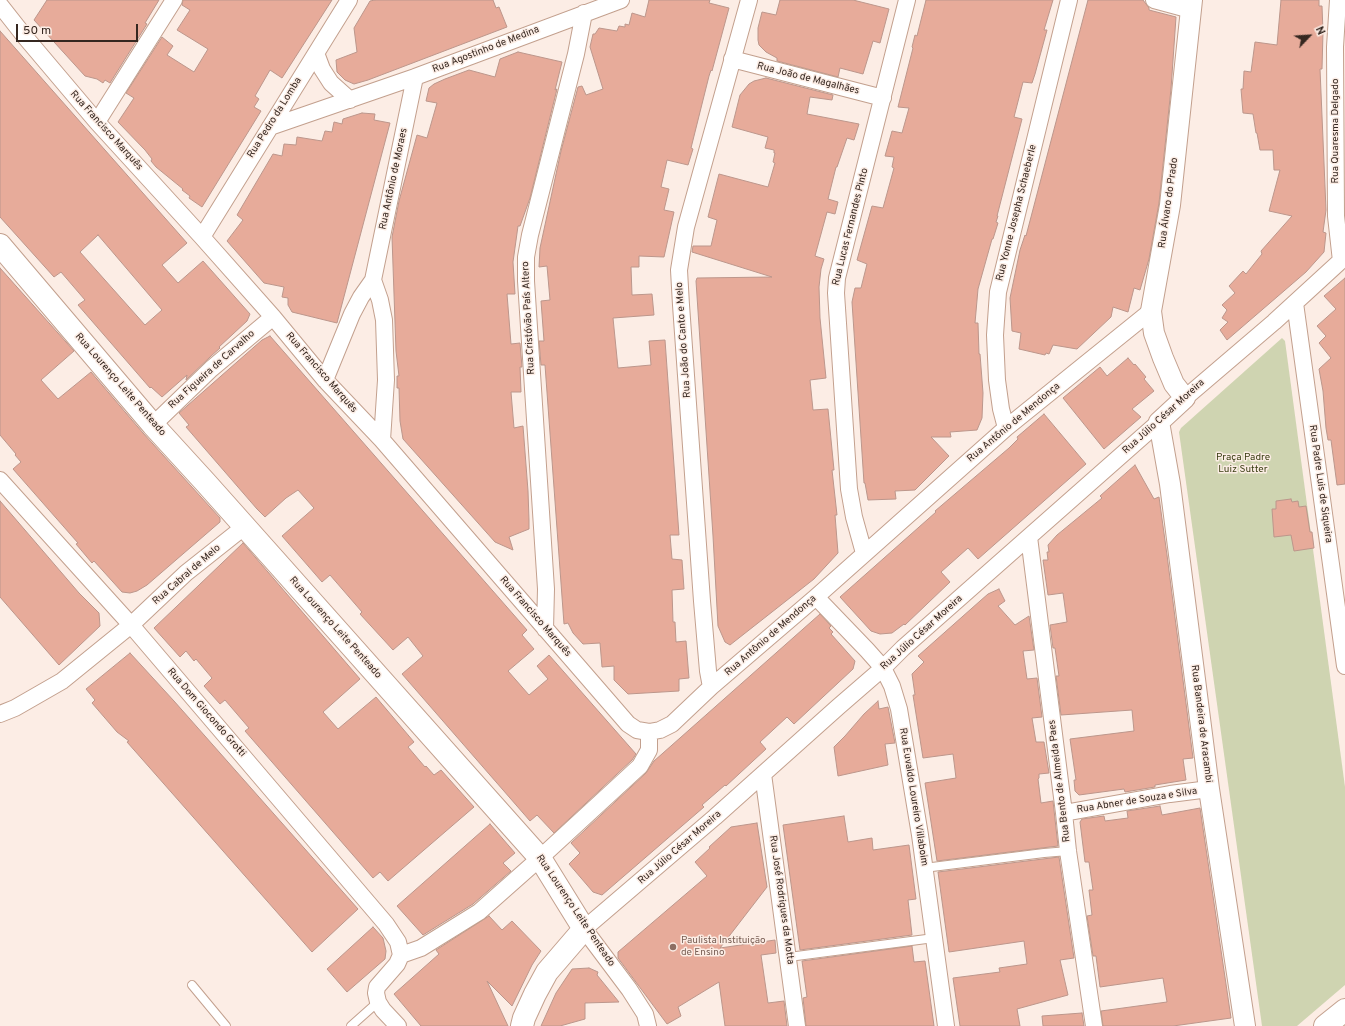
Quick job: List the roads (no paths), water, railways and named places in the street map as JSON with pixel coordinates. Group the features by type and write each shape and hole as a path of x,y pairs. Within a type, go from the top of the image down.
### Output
{"main road":[{"name":"Rua Lourenço Leite Penteado","path":"0,245 152,424 540,858 584,929"},
{"name":"Rua Júlio César Moreira","path":"522,1026 532,1000 548,972 584,929"},
{"path":"1325,1026 1345,1010"}],"street":[{"path":"97,122 174,0"},
{"name":"Rua Pedro da Lomba","path":"202,237 349,0"},
{"name":"Rua Agostinho de Medina","path":"270,127 415,77 621,0"},
{"name":"Rua João do Canto e Melo","path":"711,687 708,671 702,601 680,305 679,270 686,227 749,0"},
{"name":"Rua Lucas Fernandes Pinto","path":"864,553 854,517 850,489 836,293 837,278 908,0"},
{"name":"Rua Yonne Josepha Schaeberle","path":"1006,428 1001,409 997,380 995,335 998,292 1069,0"},
{"path":"1154,0 1191,5"},
{"name":"Rua Quaresma Delgado","path":"1338,0 1340,43 1336,216 1343,259"},
{"name":"Rua Francisco Marquês","path":"0,5 97,122 273,317 325,380 382,440 628,724 637,730 649,732"},
{"name":"Rua Álvaro do Prado","path":"1185,398 1174,384 1162,358 1154,333 1151,311 1170,205 1191,5"},
{"name":"Rua Cristóvão País Altero","path":"545,629 546,589 526,281 526,257 530,235 576,54 584,14"},
{"path":"316,53 322,69 330,83 350,100"},
{"name":"Rua João de Magalhães","path":"732,59 883,98"},
{"name":"Rua Antônio de Moraes","path":"325,380 352,314 372,280 415,77"},
{"name":"Rua Júlio César Moreira","path":"584,929 715,817 1029,536 1295,303 1343,259"},
{"path":"372,280 380,300 384,320 386,380 382,440"},
{"name":"Rua Padre Luis de Siqueira","path":"1295,303 1345,666"},
{"name":"Rua Antônio de Mendonça","path":"649,732 660,730 672,724 711,687 816,597 1006,428 1151,311"},
{"name":"Rua Figueira de Carvalho","path":"152,424 211,369 273,317"},
{"name":"Rua Bandeira de Aracambi","path":"1159,422 1170,484 1209,789 1245,1026"},
{"name":"Rua Dom Giocondo Grotti","path":"0,480 131,625 386,924 398,942 401,954"},
{"name":"Rua Cabral de Melo","path":"0,714 15,708 62,681 131,625 186,573 244,527"},
{"name":"Rua Bento de Almeida Paes","path":"1029,536 1068,851 1094,1026"},
{"name":"Rua Euvaldo Loureiro Villaboim","path":"816,597 883,668 892,686 899,708 924,868 946,1026"},
{"path":"398,1026 383,1010 378,1002 376,993 377,987 397,964 401,954 421,948 479,912 540,858 640,766 649,750 649,732"},
{"name":"Rua José Rodrigues da Motta","path":"763,774 789,957 797,1026"},
{"name":"Rua Abner de Souza e Silva","path":"1064,813 1170,794 1209,789"},
{"name":"Rua Lourenço Leite Penteado","path":"584,929 629,989 644,1014 648,1026"}],"lane":[{"path":"924,868 1044,852 1068,851"},
{"path":"789,957 934,938"},
{"path":"192,985 226,1026"},
{"path":"351,1026 378,1002"}],"place":[{"name":"Paulista Instituição de Ensino","path":"673,947"}],"park label":[{"name":"Praça Padre Luiz Sutter","path":"1243,464"}]}
